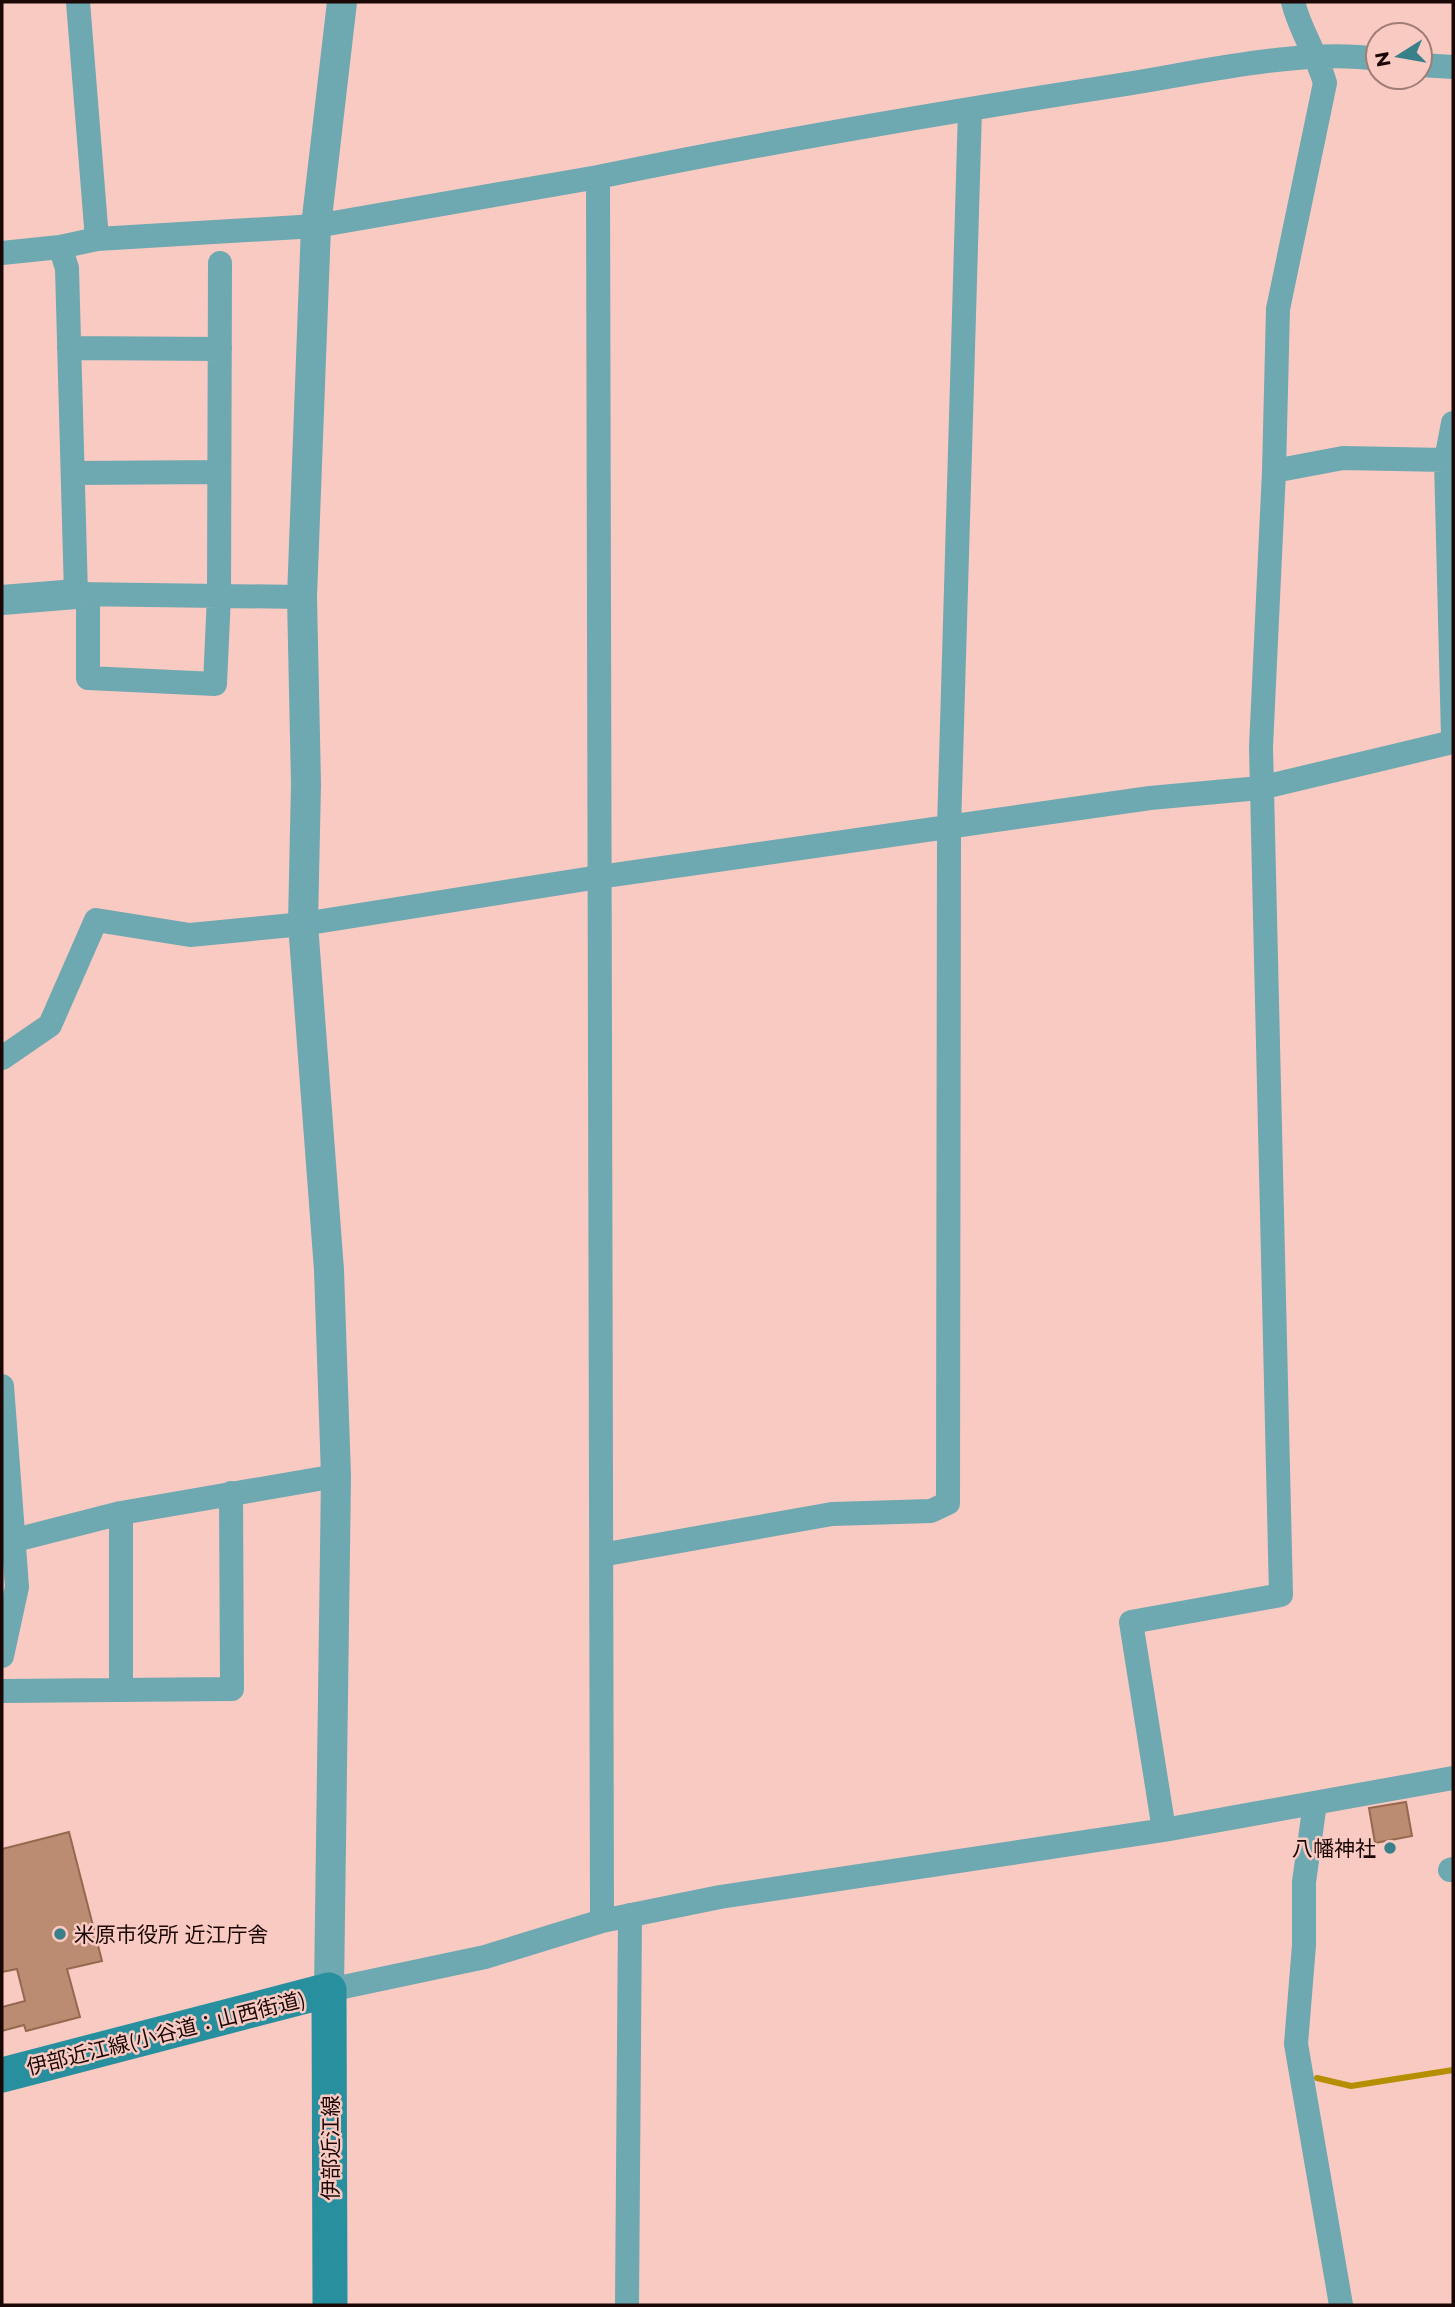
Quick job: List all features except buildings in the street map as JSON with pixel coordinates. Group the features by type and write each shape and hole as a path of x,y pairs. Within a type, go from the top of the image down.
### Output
{"main road":[{"name":"伊部近江線(小谷道：山西街道)","path":"2,2075 329,1990"},
{"name":"伊部近江線","path":"329,1990 330,2305"}],"street":[{"path":"78,2 97,239"},
{"path":"342,2 316,226 302,597 306,783 303,924 329,1270 335,1476 329,1990 485,1957 602,1921 720,1897 1164,1830 1453,1777"},
{"path":"1164,1830 1131,1622 1281,1595 1260,788 1278,309 1325,83 1317,55 1300,28 1293,2"},
{"path":"2,253 60,247 97,239 316,226 598,177 775,140 970,108 1317,55 1364,58"},
{"path":"1434,66 1453,67"},
{"path":"601,1555 832,1514 931,1511 948,1503 948,828 970,108"},
{"path":"598,177 602,1921"},
{"path":"60,247 66,268 73,473 88,678 215,684 219,596 220,263"},
{"path":"69,348 220,349"},
{"path":"2,1058 50,1026 96,920 190,935 303,924 599,877 1150,798 1260,788 1453,740 1446,460 1453,426"},
{"path":"1274,471 1343,458 1446,460"},
{"path":"73,473 219,472"},
{"path":"2,600 82,594 302,597"},
{"path":"2,1386 9,1527 17,1587 2,1656"},
{"path":"9,1527 121,1513 335,1476"},
{"path":"2,1691 232,1689 231,1493"},
{"path":"121,1513 121,1690"},
{"path":"1315,1803 1304,1882 1304,1945 1296,2044 1340,2305"},
{"path":"627,2305 630,1915"}],"waterway":[{"path":"1317,2078 1351,2086 1453,2070"}],"place":[{"name":"八幡神社","path":"1390,1848"},
{"name":"米原市役所 近江庁舎","path":"60,1934"}]}
